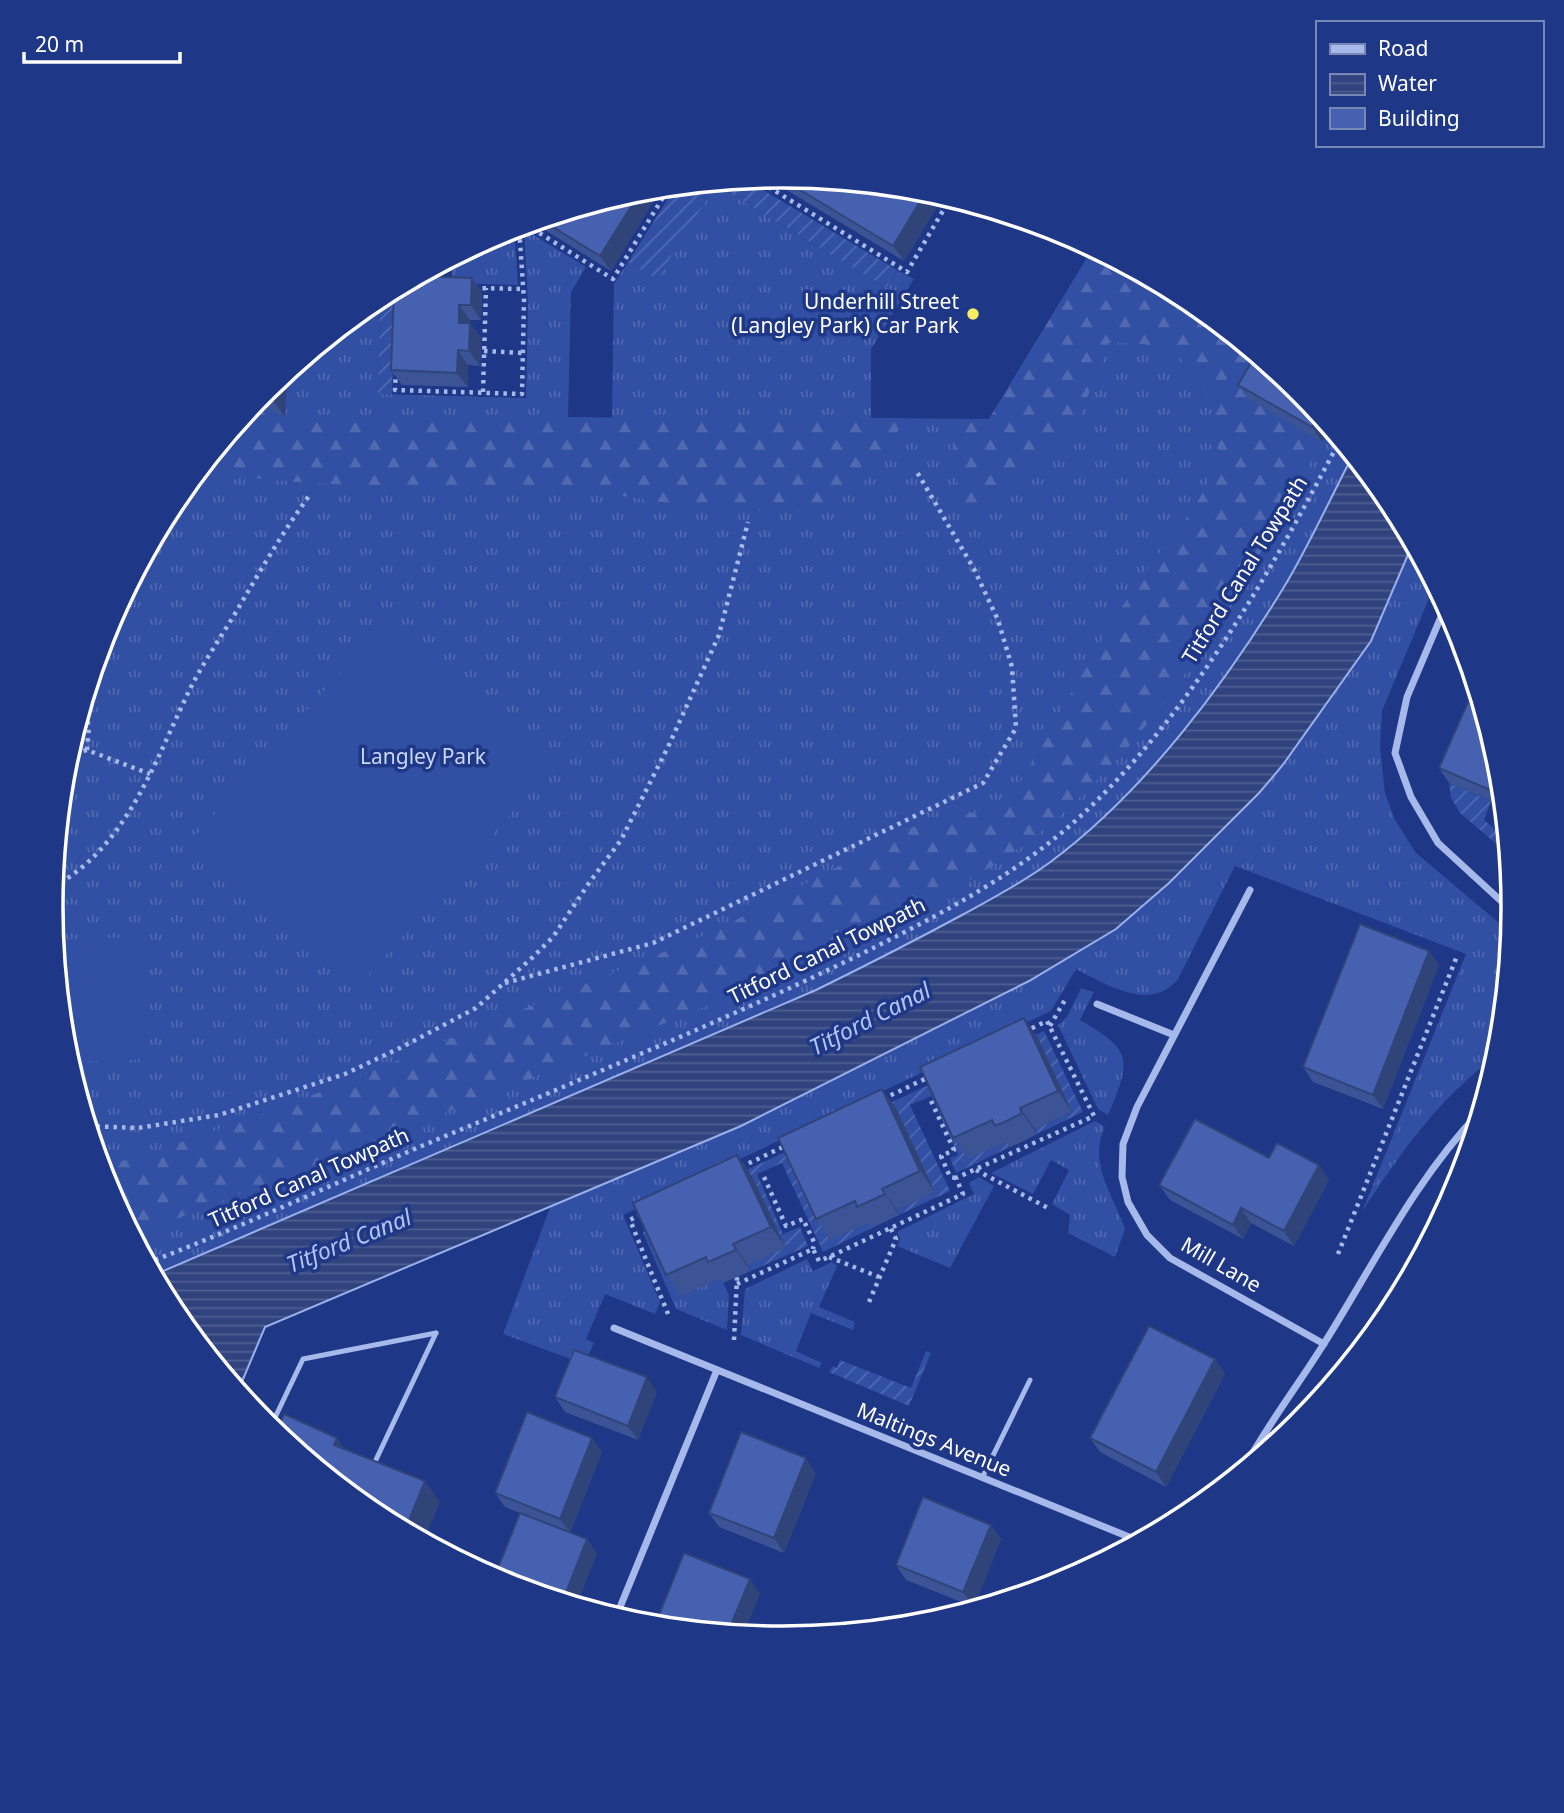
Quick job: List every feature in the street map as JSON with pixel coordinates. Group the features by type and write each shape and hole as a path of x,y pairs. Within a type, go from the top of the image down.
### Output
{"street":[{"path":"1440,618 1407,696 1395,753 1411,797 1437,843 1501,901"},
{"name":"Mill Lane","path":"1250,890 1137,1107 1123,1144 1122,1177 1128,1202 1147,1235 1170,1258 1324,1344"},
{"path":"1097,1004 1174,1035"},
{"path":"1260,1443 1425,1178 1467,1125"},
{"name":"Maltings Avenue","path":"614,1328 1127,1536"},
{"path":"621,1607 717,1370"}],"lane":[{"path":"276,1416 303,1359 436,1333 369,1475"},
{"path":"982,1478 1030,1380"}],"path":[{"path":"771,188 907,272 945,207"},
{"path":"538,232 613,279 663,198"},
{"path":"396,364 396,390 522,394 523,289 520,237"},
{"path":"464,288 523,289"},
{"path":"483,392 486,288"},
{"path":"484,351 523,353"},
{"name":"Titford Canal Towpath","path":"156,1260 225,1233 406,1152 817,977 950,909 1027,861 1103,794 1136,759 1185,696 1230,633 1336,448"},
{"path":"500,984 653,943 983,783 1016,729 1012,667 998,620 974,569 917,472"},
{"path":"64,881 125,820 165,747 192,684 282,534 309,496"},
{"path":"97,1126 138,1128 184,1122 219,1115 290,1094 345,1074 477,1008 553,937 621,841 719,635 748,522"},
{"path":"87,720 87,750"},
{"path":"80,752 87,750 150,774"},
{"path":"1337,1257 1458,956"},
{"path":"932,1101 954,1150 941,1156 950,1177 956,1178 1094,1116 1047,1021 1023,1032"},
{"path":"875,1102 937,1073"},
{"path":"740,1167 789,1144"},
{"path":"976,1170 1048,1208"},
{"path":"764,1177 786,1226 803,1219 819,1261 962,1194 956,1178"},
{"path":"642,1214 629,1220 668,1314"},
{"path":"869,1302 896,1240 890,1227"},
{"path":"737,1284 813,1249"},
{"path":"829,1257 879,1277"},
{"path":"734,1340 737,1277"}],"green space":[{"path":"761,188 897,270 886,288 724,190"},
{"name":"Langley Park","path":"724,190 886,288 897,270 914,279 871,349 871,418 989,419 1088,256 1142,284 1205,326 1249,399 1322,441 1326,436 1348,464 1287,582 1210,697 1181,734 1118,804 1039,870 944,925 816,990 162,1271 118,1182 87,1093 69,1000 63,906 69,813 87,720 101,675 137,588 184,507 241,432 265,407 285,417 286,386 344,336 380,311 378,394 526,398 528,304 524,236 531,233 586,267 571,292 568,417 612,418 614,284 628,262 657,278 712,191"},
{"path":"712,191 657,279 628,262 669,197"},
{"path":"515,239 518,285 452,283 451,269"},
{"path":"1088,256 1142,284 1220,336 1263,373 1248,399 1322,441 1261,551 1196,658 1134,741 1078,798 1031,840 973,878 878,930 829,953 569,1063 141,1233 111,1164 135,1158 281,1108 713,932 927,820 1005,808 1117,615 1145,572 1195,506 1205,489 1218,447 1208,397 1198,380 1172,349 1135,343 1109,343 1077,423 1051,456 1028,456 1001,499 979,513 958,497 954,463 957,420 989,419"},
{"path":"395,302 392,394 378,394 380,311"},
{"path":"265,407 285,417 904,418 882,460 865,480 841,497 816,508 801,511 729,509 601,492 533,487 342,484 247,477 211,471 241,432"},
{"path":"1408,554 1430,595 1382,711 1380,747 1385,793 1395,820 1416,853 1500,924 1495,1000 1483,1067 1456,1090 1422,1127 1362,1212 1466,954 1235,866 1178,979 1167,989 1142,995 1128,992 1100,982 1076,969 1051,1011 623,1215 660,1302 655,1314 605,1294 586,1339 594,1343 584,1364 503,1334 551,1205 741,1126 1029,981 1116,929 1169,883 1259,793 1282,766 1371,641"},
{"path":"385,622 551,768 355,990 189,843"},
{"path":"1449,783 1491,801 1484,820 1497,831 1498,845 1460,813 1451,798"},
{"path":"143,937 148,1059 80,1062 69,1000 64,940"},
{"path":"1081,988 1094,992 1080,1020 1110,1040 1123,1058 1121,1081 1108,1115 1098,1109 1058,1025 1067,1017"},
{"path":"1044,1031 1083,1112 1037,1134 1035,1129 1072,1112 1038,1040 1007,1141 1010,1147 956,1173 950,1158 958,1155 932,1096 910,1105 950,1191 899,1215 897,1210 935,1192 869,1222 872,1228 823,1252 782,1163 757,1174 783,1234 800,1227 808,1246 751,1271 748,1265 650,1215"},
{"path":"1095,1121 1105,1127 1100,1140 1101,1166 1125,1229 1115,1257 1068,1233 1070,1215 1052,1204 1069,1170 1051,1160 1033,1194 991,1173"},
{"path":"979,1177 994,1186 950,1268 897,1246 900,1239 897,1232 974,1194 969,1183"},
{"path":"648,1224 721,1278 729,1295 727,1330 676,1309 643,1233"},
{"path":"807,1259 813,1271 832,1262 837,1266 819,1307 855,1322 853,1330 811,1313 796,1351 822,1363 819,1368 741,1335 745,1289"},
{"path":"926,1351 931,1353 909,1406 829,1372 833,1366 837,1368 840,1360 911,1388"}],"water":[{"name":"Titford Canal","path":"1348,464 1380,507 1408,554 1371,641 1282,766 1259,793 1169,883 1116,929 1029,981 741,1126 265,1327 242,1382 184,1306 162,1271 816,990 962,915 1049,863 1118,804 1181,734 1263,620 1313,535"}],"building":[{"path":"797,188 829,189 920,201 893,246"},
{"path":"633,203 600,256 551,226"},
{"path":"437,277 472,278 471,305 459,305 459,323 470,323 469,351 458,350 457,373 391,370 394,302"},
{"path":"1251,362 1314,423 1312,427 1238,385"},
{"path":"1468,702 1472,704 1490,790 1439,768"},
{"path":"1360,924 1429,951 1373,1095 1303,1067"},
{"path":"1024,1018 1058,1091 1020,1108 1022,1113 1009,1120 995,1126 992,1120 953,1138 920,1067"},
{"path":"882,1089 920,1171 882,1189 885,1194 857,1207 855,1201 816,1219 778,1138"},
{"path":"1195,1119 1269,1158 1277,1143 1319,1165 1284,1231 1241,1208 1233,1225 1159,1185"},
{"path":"737,1155 771,1227 733,1244 736,1250 708,1262 706,1257 666,1275 633,1203"},
{"path":"1149,1326 1215,1359 1156,1472 1090,1438"},
{"path":"574,1350 647,1377 628,1426 555,1397"},
{"path":"527,1412 592,1438 560,1519 495,1493"},
{"path":"284,1414 337,1438 334,1445 425,1481 409,1521 344,1477 281,1421"},
{"path":"741,1432 806,1458 774,1538 709,1513"},
{"path":"923,1497 991,1525 963,1592 896,1565"},
{"path":"520,1513 587,1539 566,1592 498,1567"},
{"path":"684,1553 750,1579 731,1624 659,1615"}],"place":[{"name":"Underhill Street (Langley Park) Car Park","path":"973,314"}]}
